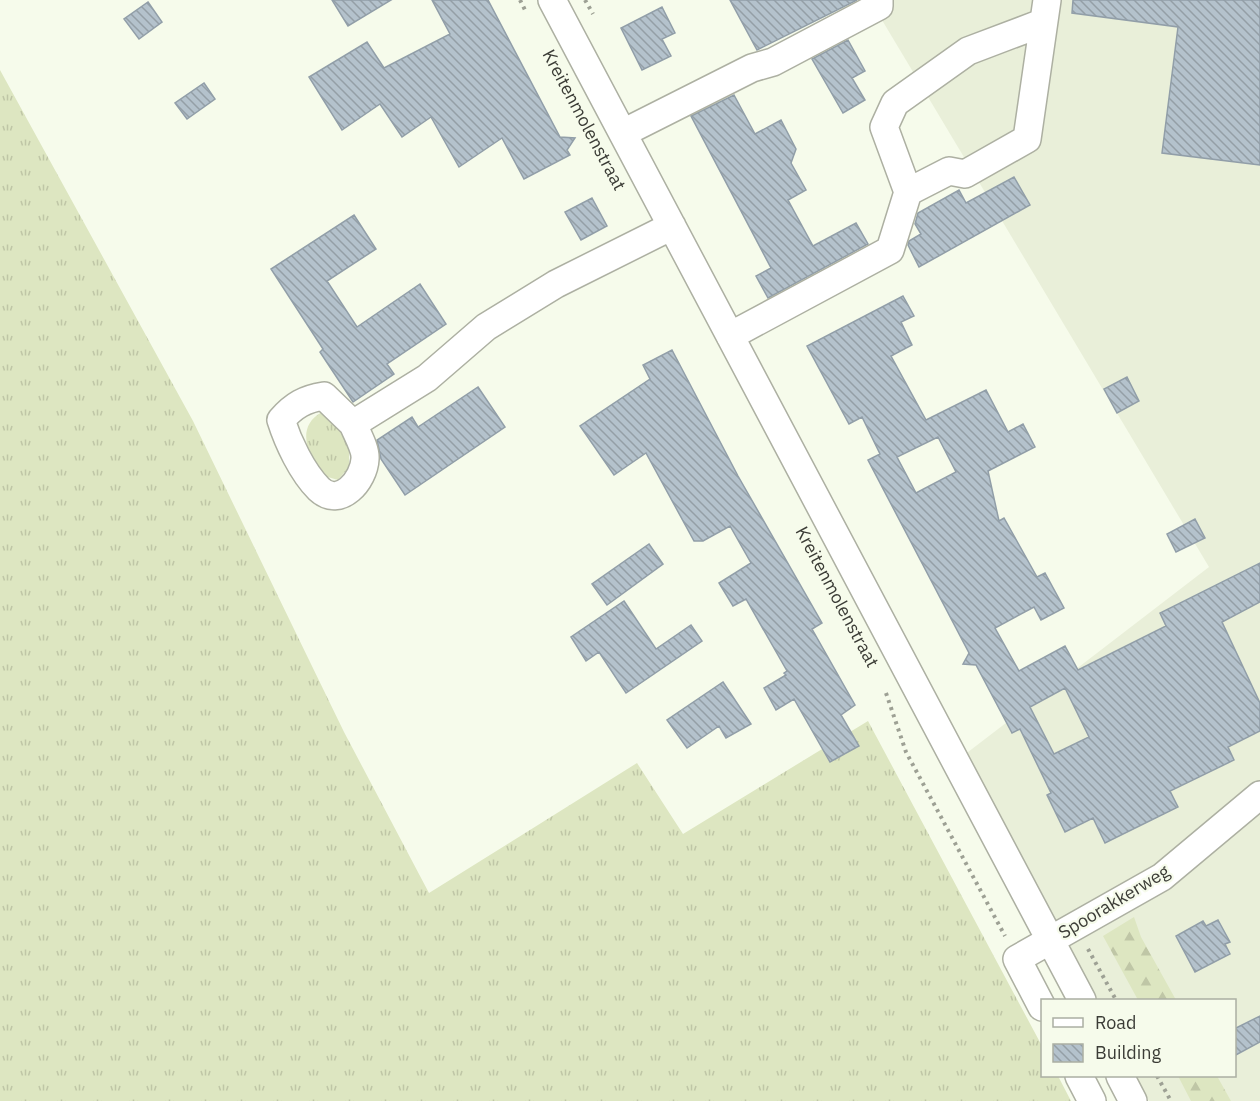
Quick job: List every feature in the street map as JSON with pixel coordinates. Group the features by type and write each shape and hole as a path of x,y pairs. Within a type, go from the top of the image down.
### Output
{"street":[{"name":"Kreitenmolenstraat","path":"552,0 1081,999"},
{"path":"623,134 752,68 773,62 879,6 879,0"},
{"path":"908,192 949,171 965,174 1027,139 1045,11"},
{"path":"730,336 890,250 908,192 885,127 895,103 968,51 1045,11"},
{"path":"353,424 427,378 486,327 546,290 672,226"},
{"name":"Spoorakkerweg","path":"1050,940 1162,877 1260,795"},
{"path":"1041,1005 1017,959 1050,940"},
{"path":"1079,1077 1092,1101"},
{"path":"1121,1077 1133,1101"}],"path":[{"path":"520,0 531,21"},
{"name":"Kreitenmolenstraat","path":"884,685 906,752 1017,959"},
{"path":"1158,1077 1171,1101"}],"shaded area":[{"path":"870,0 1260,0 1260,1101 1149,1101 1135,1077 1236,1077 1236,999 1090,999 955,762 1209,567"}],"green space":[{"path":"0,70 193,421 344,732 429,893 637,763 683,834 868,721 1041,1044 1041,1077 1059,1077 1071,1101 0,1101"},
{"path":"322,412 349,436 349,467 338,480 321,475 308,450 306,433 314,418"},
{"path":"1134,917 1141,937 1175,999 1137,999 1103,936"},
{"path":"1179,1077 1218,1077 1231,1101 1191,1101"}],"building":[{"path":"332,0 391,0 348,26"},
{"path":"432,0 488,0 560,137 575,138 567,150 570,155 524,179 502,138 459,167 431,117 402,137 380,104 342,130 309,77 367,42 384,68 450,34"},
{"path":"730,0 857,0 757,50"},
{"path":"1073,0 1260,0 1260,165 1162,153 1178,27 1072,13"},
{"path":"148,2 162,22 139,39 124,19"},
{"path":"662,7 675,33 662,39 671,56 642,70 621,28"},
{"path":"848,40 865,71 852,78 865,100 843,113 812,59"},
{"path":"204,83 215,99 187,119 175,103"},
{"path":"734,95 755,134 781,120 796,149 791,163 806,190 788,200 813,246 856,223 868,244 768,298 756,276 771,268 691,116"},
{"path":"1014,177 1030,205 919,267 908,245 909,241 921,234 915,224 918,213 959,190 966,203"},
{"path":"592,198 607,226 581,240 565,212"},
{"path":"354,215 376,249 327,281 357,327 420,284 446,324 387,364 394,374 353,402 320,352 323,349 271,269"},
{"path":"903,296 914,316 901,322 912,345 891,356 926,420 986,390 1008,432 1023,424 1035,447 988,471 999,521 1004,518 1037,577 1045,573 1064,608 1041,620 1034,607 995,628 1019,671 1065,646 1078,670 1166,626 1160,613 1260,563 1260,602 1222,622 1260,703 1260,731 1228,747 1234,760 1170,791 1178,807 1105,843 1093,818 1065,832 1047,795 1051,793 1020,729 1012,733 976,665 963,664 969,653 868,460 880,454 862,417 849,424 807,346","holes":["938,437 956,472 916,493 897,457","1065,688 1089,737 1054,754 1030,707"]},
{"path":"672,350 738,476 822,623 812,629 855,705 841,715 859,746 830,762 794,699 776,710 764,688 786,675 784,673 787,671 746,599 733,606 719,583 751,563 730,526 703,541 694,541 646,453 614,475 580,426 650,379 643,365"},
{"path":"1127,377 1139,401 1117,413 1104,389"},
{"path":"478,387 505,427 405,495 381,459 377,440 412,417 418,427"},
{"path":"1195,519 1205,538 1176,552 1167,534"},
{"path":"649,544 663,564 607,605 592,584"},
{"path":"624,601 656,649 691,625 702,641 626,693 599,652 586,661 571,637"},
{"path":"723,682 751,724 726,738 719,726 687,748 667,720"},
{"path":"1218,920 1230,942 1225,944 1230,954 1195,972 1176,936 1203,921 1206,926"},
{"path":"1260,1016 1260,1042 1236,1055 1236,1028"}]}
